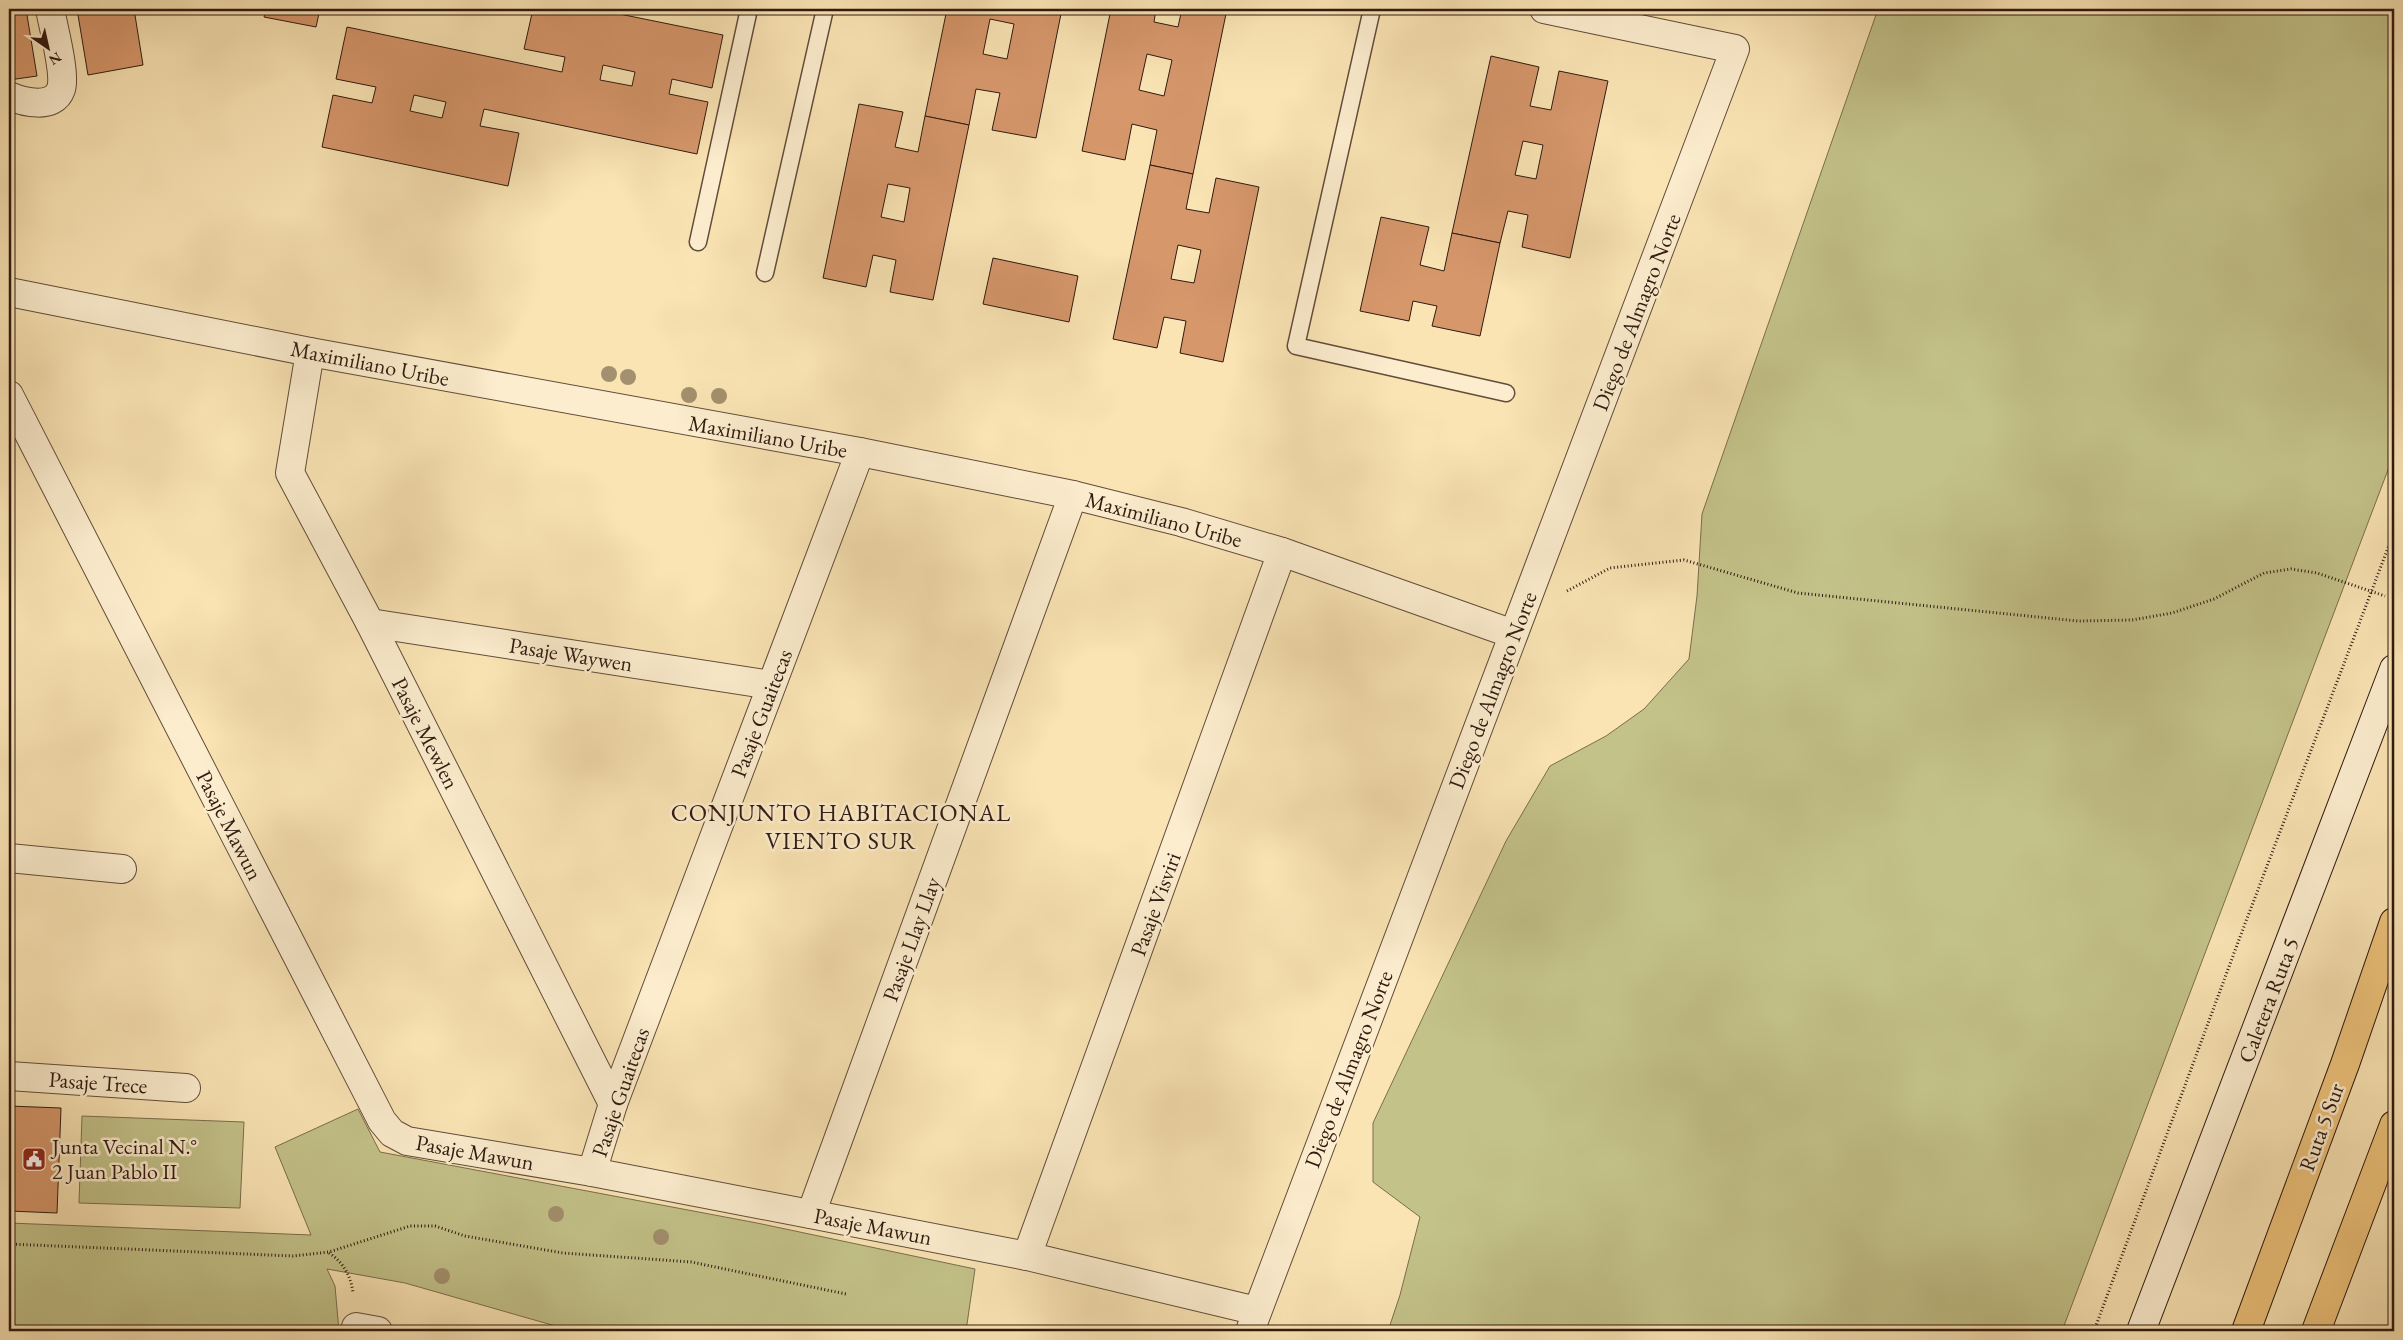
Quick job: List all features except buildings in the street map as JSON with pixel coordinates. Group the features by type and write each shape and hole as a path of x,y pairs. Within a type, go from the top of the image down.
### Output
{"highway":[{"name":"Ruta 5 Sur","path":"2246,1331 2345,1064 2394,922"},
{"path":"2316,1331 2394,1125"}],"street":[{"path":"9,96 22,101 46,101 55,97 61,90 62,76 50,9"},
{"name":"Diego de Almagro Norte","path":"1253,1321 1734,49 1544,9"},
{"name":"Maximiliano Uribe","path":"9,292 310,352 860,452 1073,495 1181,522 1518,623"},
{"name":"Pasaje Mewlen","path":"310,352 290,473 370,623 613,1104"},
{"name":"Pasaje Mawun","path":"9,395 382,1121 392,1133 408,1142 592,1172 1027,1256 1253,1321"},
{"name":"Pasaje Guaitecas","path":"592,1172 613,1104 860,452"},
{"name":"Pasaje Llay Llay","path":"811,1214 1073,495"},
{"name":"Pasaje Visviri","path":"1027,1256 1282,552"},
{"name":"Pasaje Waywen","path":"370,623 771,685"},
{"name":"Caletera Ruta 5","path":"2141,1331 2394,669"},
{"path":"9,858 122,869"},
{"name":"Pasaje Trece","path":"9,1076 186,1088"}],"lane":[{"path":"698,242 749,9"},
{"path":"765,273 825,9"},
{"path":"1372,9 1296,346 1506,393"}],"path":[{"path":"2094,1331 2394,532"},
{"path":"1518,623 1526,603 1565,592 1610,568 1675,560 1684,560 1798,593 2078,621 2132,620 2172,613 2214,599 2264,573 2291,569 2317,573 2385,596"},
{"path":"9,1244 246,1256 294,1256 329,1252 410,1226 435,1226 465,1236 563,1253 691,1262 846,1294"},
{"path":"329,1252 343,1265 351,1282 367,1329"}],"shaded area":[{"path":"1878,9 2394,9 2394,454 2062,1331 1388,1331 1400,1295 1420,1217 1373,1182 1373,1123 1506,841 1550,766 1606,736 1644,709 1689,659 1697,596 1702,514"},
{"path":"358,1109 380,1152 757,1223 975,1269 966,1331 573,1331 405,1283 327,1269 335,1286 339,1331 9,1331 9,1223 311,1235 275,1147"},
{"path":"82,1116 244,1122 240,1208 79,1203"}],"place":[{"name":"Junta Vecinal N.° 2 Juan Pablo II","path":"34,1159"}],"district":[{"name":"CONJUNTO HABITACIONAL VIENTO SUR","path":"841,827"}]}
